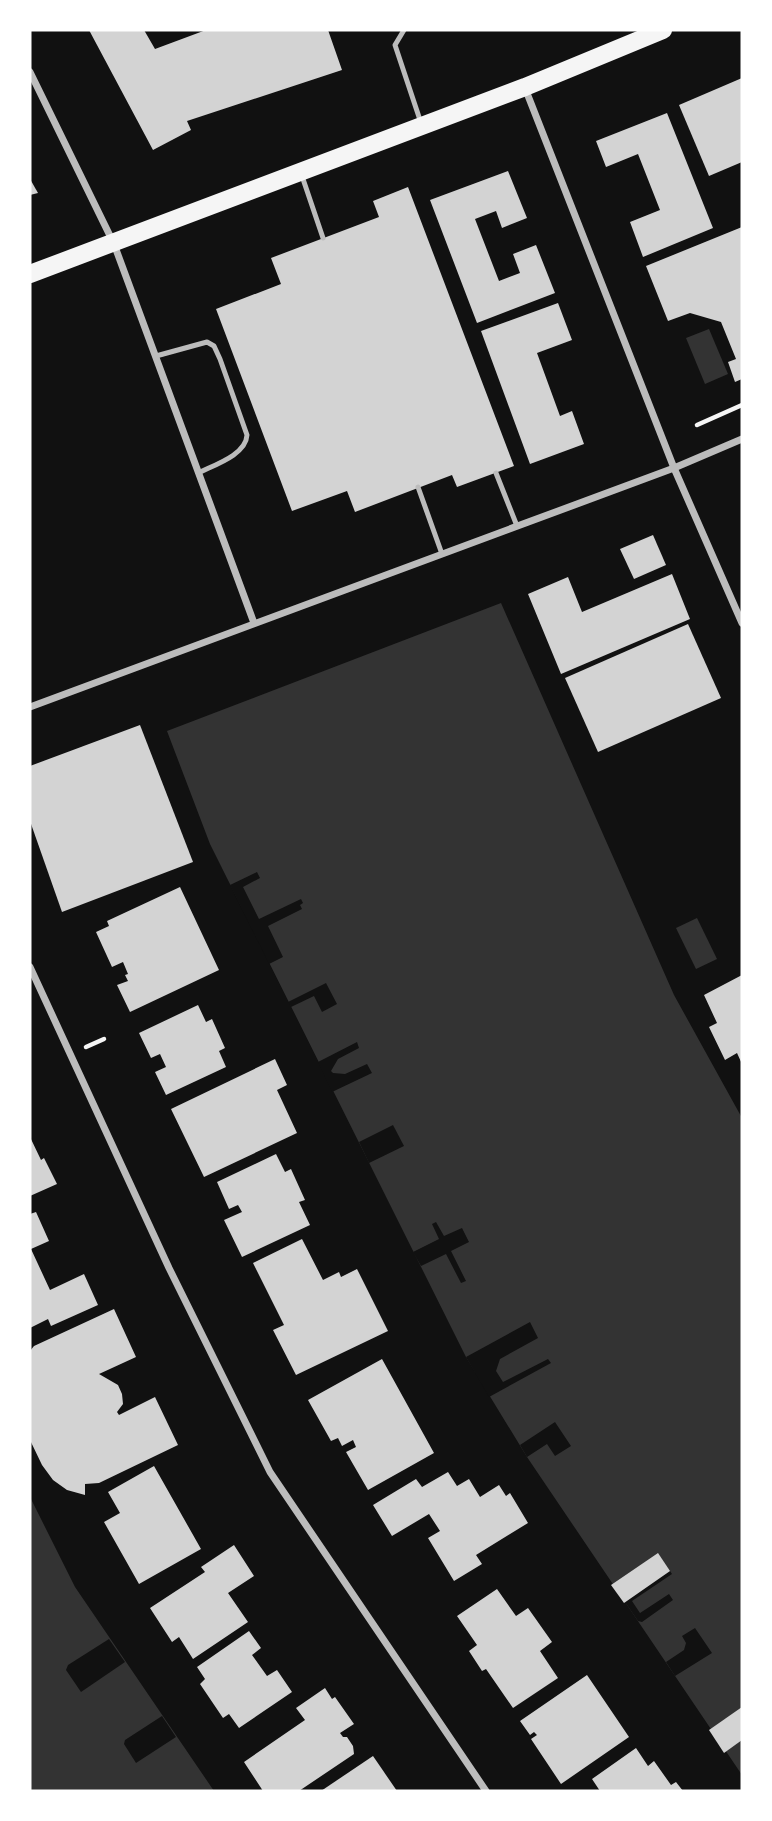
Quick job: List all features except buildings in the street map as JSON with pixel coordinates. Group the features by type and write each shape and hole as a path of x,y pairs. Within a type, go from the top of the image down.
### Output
{"main road":[{"path":"37,269 114,244 301,173 525,87 663,30"}],"street":[{"path":"30,72 114,244 254,623"},
{"path":"525,87 674,468 742,622"},
{"path":"30,707 674,468 742,439"},
{"path":"30,967 169,1268 270,1472 486,1791"}],"lane":[{"path":"404,30 395,45 422,126"},
{"path":"301,173 323,238"},
{"path":"156,356 207,342 214,346 247,435 247,443 241,450 198,473"},
{"path":"496,472 517,526"},
{"path":"418,488 442,554"}],"path":[{"path":"697,425 742,405"}],"shaded area":[{"path":"709,329 728,374 705,384 686,338"},
{"path":"501,603 674,995 742,1118 742,1775 527,1457 466,1357 210,844 167,731"},
{"path":"697,918 717,959 696,969 676,928"},
{"path":"30,1497 75,1587 214,1791 30,1791"}],"pier":[{"path":"257,872 260,878 243,887 259,919 301,899 303,903 300,905 302,909 268,926 283,957 269,964 230,885"},
{"path":"326,983 337,1004 322,1012 314,996 291,1007 288,1002"},
{"path":"357,1042 359,1048 338,1059 331,1071 345,1074 367,1064 372,1073 332,1092 318,1062"},
{"path":"393,1125 404,1146 369,1163 359,1142"},
{"path":"436,1222 444,1236 462,1228 469,1242 451,1251 466,1281 461,1283 446,1254 421,1266 413,1252 439,1239 432,1224"},
{"path":"530,1322 538,1338 500,1359 496,1371 503,1382 548,1359 551,1363 489,1397 466,1357"},
{"path":"555,1422 571,1446 555,1456 547,1444 527,1457 520,1445"},
{"path":"670,1571 672,1574 632,1601 640,1613 669,1594 673,1600 642,1622 638,1621 625,1602"},
{"path":"695,1628 712,1653 675,1676 666,1662 684,1650 686,1643 682,1636"},
{"path":"109,1639 125,1662 81,1692 66,1670 68,1665"},
{"path":"162,1716 176,1737 136,1763 124,1744 125,1740"}]}
